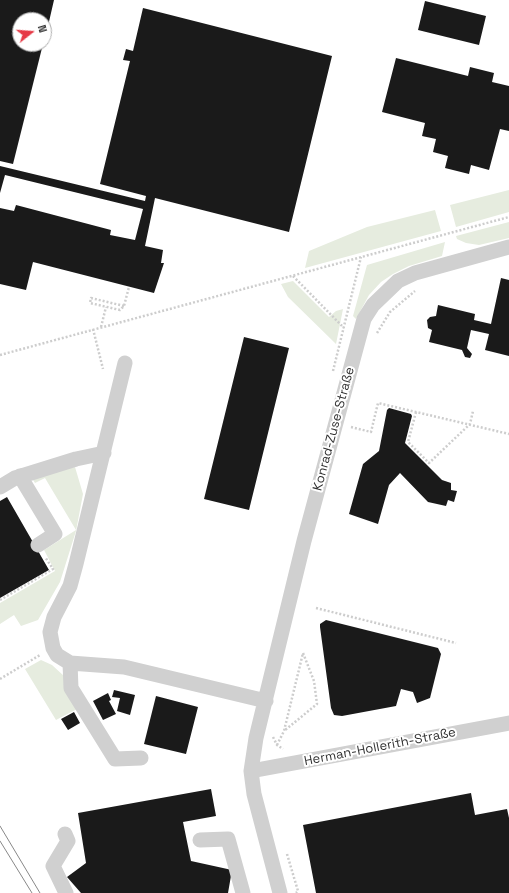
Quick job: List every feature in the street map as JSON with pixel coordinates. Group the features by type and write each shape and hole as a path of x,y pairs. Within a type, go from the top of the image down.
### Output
{"street":[{"name":"Konrad-Zuse-Straße","path":"280,893 254,794 251,771 256,738 304,541 364,319 373,305 398,281 415,273 509,247"},
{"path":"125,363 70,586 54,617 50,632 53,648 57,655 70,663 124,667 267,696"},
{"path":"0,486 20,476 76,458 104,453"},
{"path":"20,476 39,500 55,534 38,545"},
{"path":"70,663 71,688 115,759 140,758"},
{"name":"Herman-Hollerith-Straße","path":"251,771 509,723"},
{"path":"65,834 68,841 53,866 66,893"},
{"path":"200,840 228,839 243,893"}],"path":[{"path":"0,355 509,217"},
{"path":"343,327 361,257"},
{"path":"292,276 343,327 358,338"},
{"path":"124,306 91,298 90,302 120,310 124,306 129,287"},
{"path":"375,337 390,312 419,289"},
{"path":"101,327 106,306"},
{"path":"92,330 104,369"},
{"path":"351,427 371,432 378,403 509,434"},
{"path":"416,412 408,442 429,463 470,424 473,411"},
{"path":"349,434 353,420"},
{"path":"0,600 52,569 38,545"},
{"path":"316,608 456,643"},
{"path":"0,679 53,648"},
{"path":"277,746 284,731 303,654 314,681 317,704 284,731"},
{"path":"273,729 272,736 277,746 286,751"},
{"path":"256,738 272,736"}],"shaded area":[{"path":"509,190 509,212 456,227 450,205"},
{"path":"435,210 441,231 305,268 309,251 367,227"},
{"path":"509,222 509,238 479,245 466,243 457,239 456,236"},
{"path":"445,242 442,256 409,266 381,282 369,295 356,319 353,316 367,265"},
{"path":"293,281 329,317 336,311 343,309 336,344 288,297 281,284"},
{"path":"75,467 83,494 76,531 60,582 38,620 21,626 14,615 0,624 0,603 55,571 44,550 76,530 45,478 35,483 32,478"},
{"path":"41,660 52,665 64,676 77,709 56,720 25,669"}],"building":[{"path":"0,0 54,0 51,12 12,12 12,52 41,52 13,164 0,161"},
{"path":"425,1 486,16 479,45 418,30"},
{"path":"143,8 332,56 289,232 155,198 145,246 163,250 161,263 164,263 154,293 33,262 26,290 0,284 0,208 14,211 16,205 111,230 110,235 135,240 143,209 5,175 0,193 0,166 145,201 146,196 100,184 130,61 123,60 126,49 133,51"},
{"path":"396,58 468,76 470,67 494,73 492,82 509,86 509,131 500,129 489,170 471,165 469,174 445,168 448,156 433,152 436,139 422,136 425,123 382,112"},
{"path":"501,278 509,280 509,356 485,350 489,334 471,330 467,348 472,354 470,358 465,357 462,350 429,342 432,330 428,328 427,320 430,317 436,316 438,305 475,314 474,320 491,324"},
{"path":"244,337 289,348 249,510 204,499"},
{"path":"389,408 411,414 412,416 405,443 442,480 451,483 451,490 457,491 454,502 448,500 446,506 428,502 400,473 389,485 378,524 349,514 363,464 379,451 387,410"},
{"path":"7,497 49,570 0,598 0,501"},
{"path":"326,620 438,648 441,654 430,698 417,703 413,692 401,689 396,706 342,716 334,715 331,708 320,627 320,624"},
{"path":"114,690 135,695 130,715 117,711 120,698 112,697"},
{"path":"108,693 111,700 109,701 116,714 103,720 93,701"},
{"path":"156,696 198,707 186,754 144,744"},
{"path":"74,712 80,723 68,730 61,719"},
{"path":"211,789 216,816 183,822 191,861 232,870 228,893 81,893 67,877 86,863 78,813"},
{"path":"471,793 475,815 507,809 509,818 509,893 316,893 303,825"}],"tram line":[{"path":"0,826 40,893"},
{"path":"0,841 32,893"}]}
